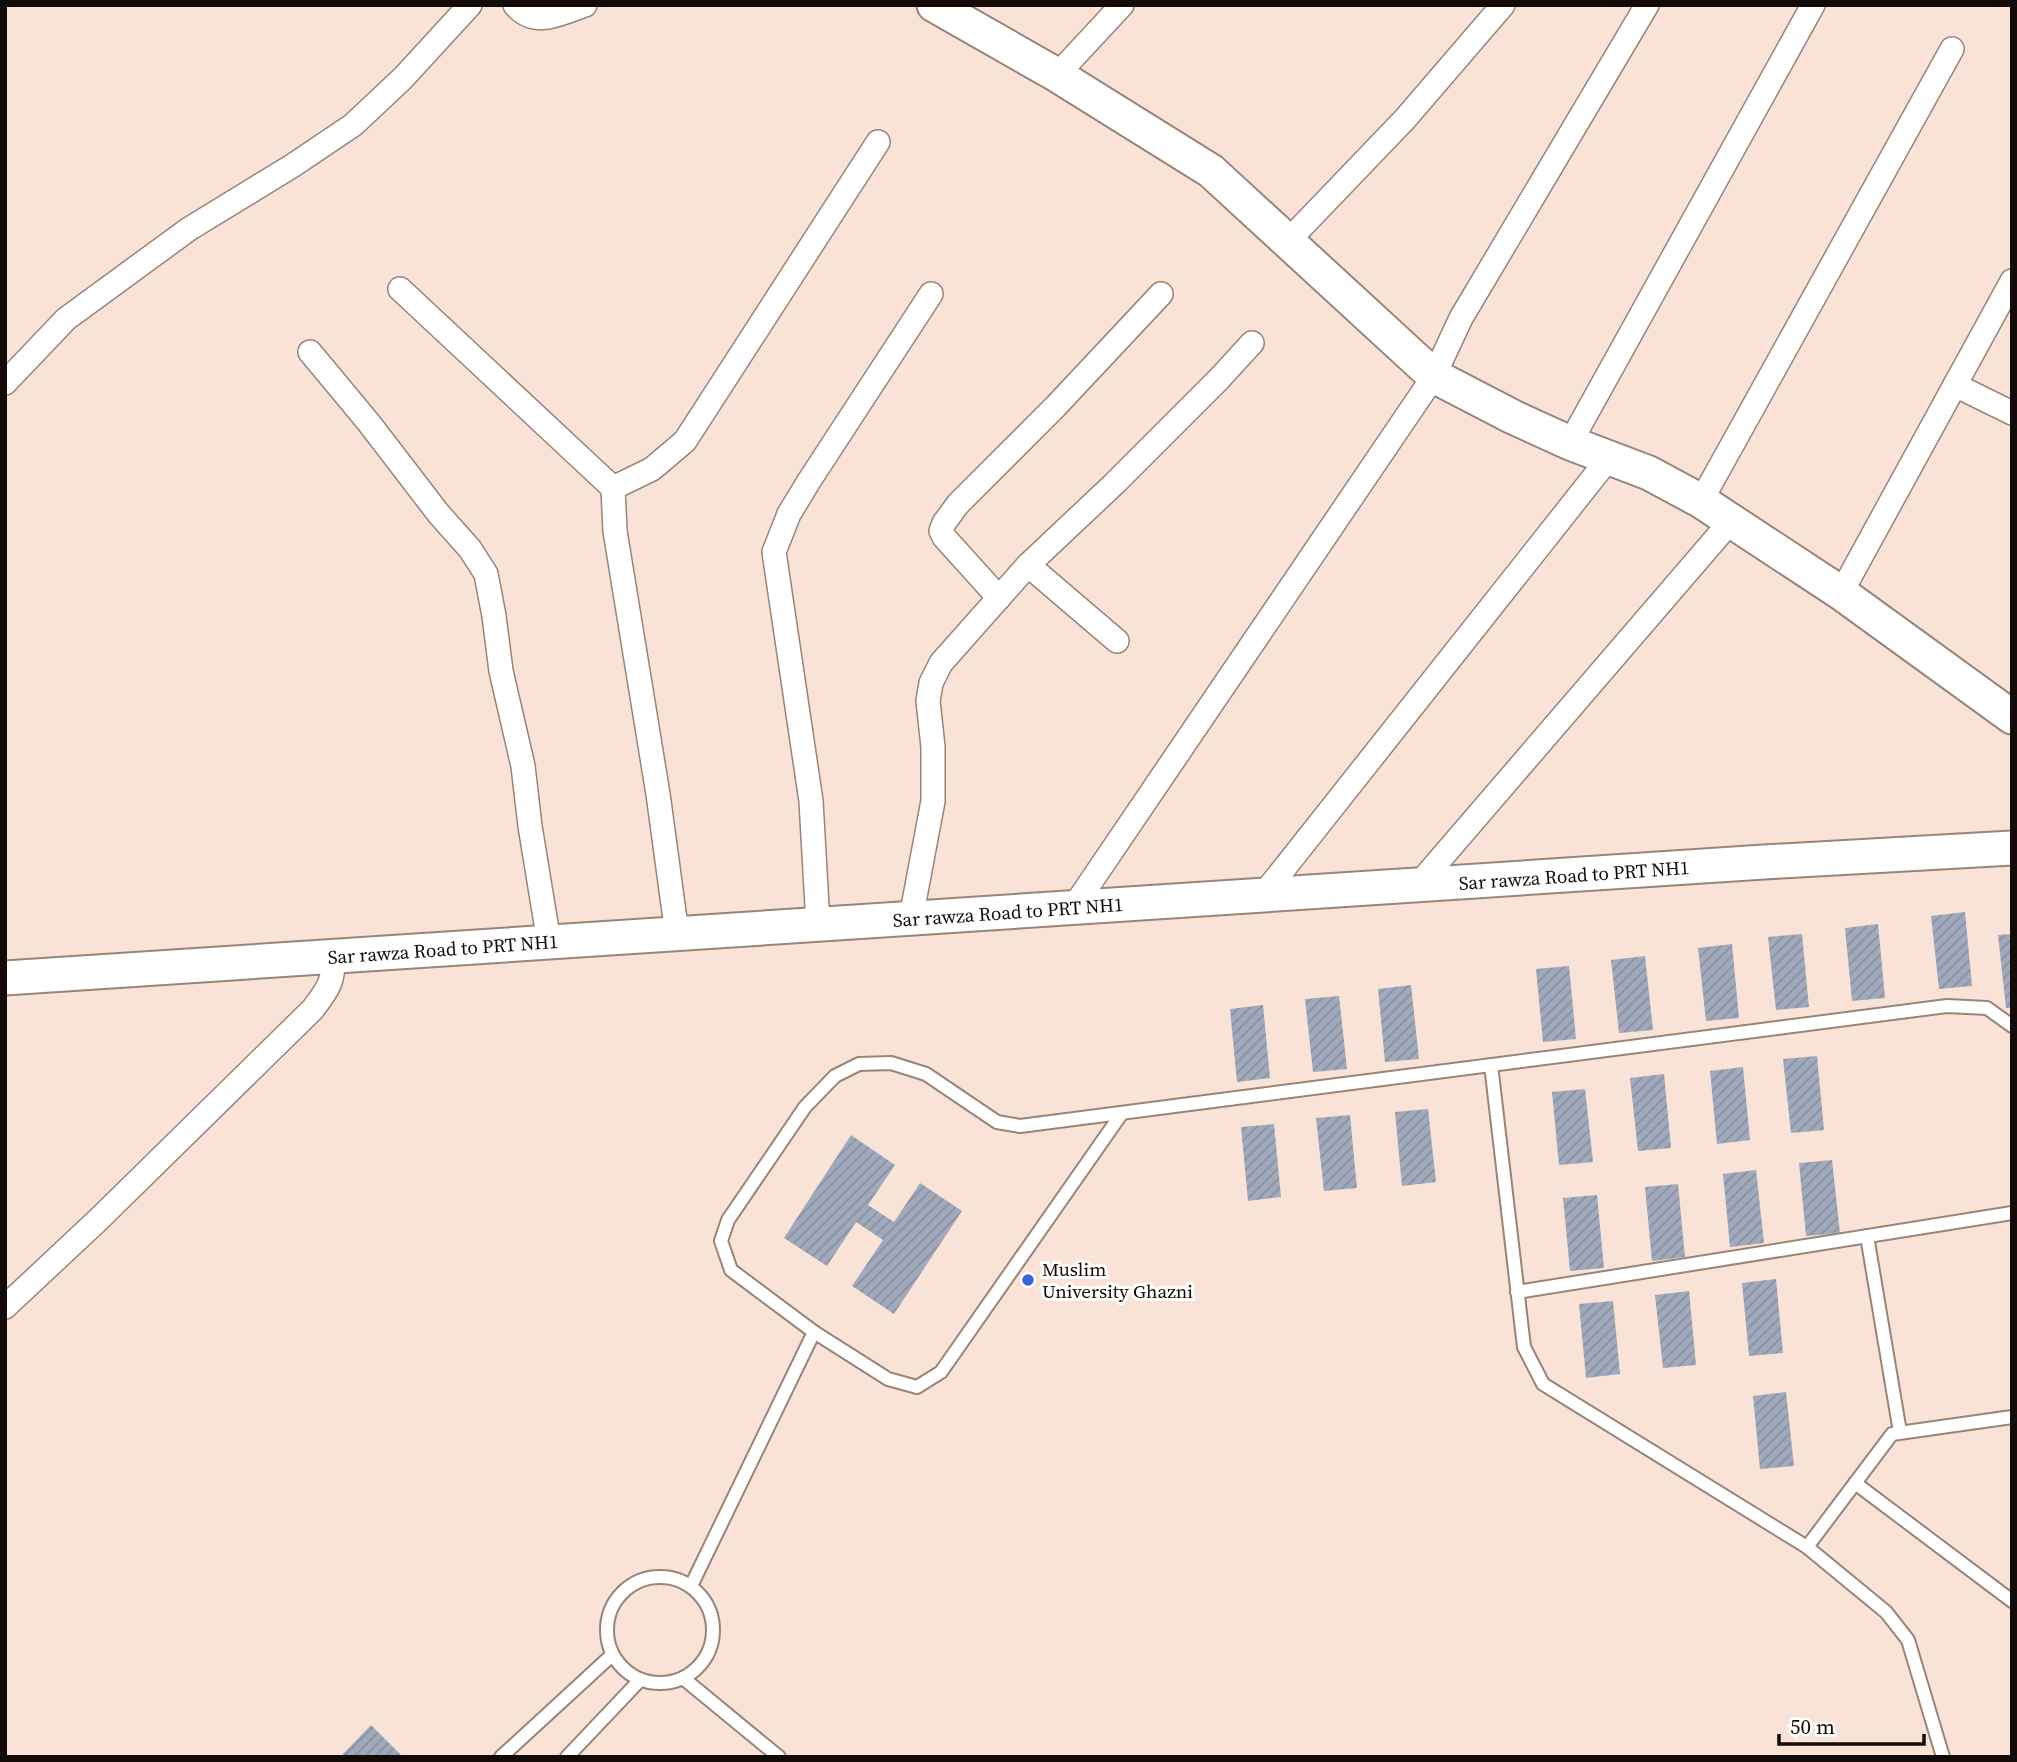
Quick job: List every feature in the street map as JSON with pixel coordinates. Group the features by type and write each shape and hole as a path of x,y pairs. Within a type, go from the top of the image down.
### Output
{"main road":[{"path":"935,6 1057,75 1211,171 1434,376 1513,417 1570,443 1649,473 1702,501 1841,593 2012,717"},
{"name":"Sar rawza Road to PRT NH1","path":"5,978 1777,861 2012,848"}],"street":[{"path":"5,383 66,318 189,229 353,125 403,78 470,5"},
{"path":"515,5 533,18 545,18 585,5"},
{"path":"1057,75 1122,5"},
{"path":"1287,242 1405,119 1503,5"},
{"path":"1073,908 1434,376 1461,318 1647,5"},
{"path":"1570,443 1813,5"},
{"path":"1702,501 1952,50"},
{"path":"613,488 652,469 685,441 878,142"},
{"path":"1841,593 2012,281"},
{"path":"400,289 613,488 615,531 658,794 677,934"},
{"path":"818,924 811,801 774,552 789,514 931,294"},
{"path":"999,598 944,537 941,530 944,523 958,504 1055,407 1161,294"},
{"path":"911,918 933,801 933,747 928,701 931,683 941,663 1028,565 1123,475 1252,343"},
{"path":"310,352 438,513 470,549 486,574 501,671 523,766 549,942"},
{"path":"1955,385 2012,413"},
{"path":"1263,895 1609,458"},
{"path":"1418,886 1731,521"},
{"path":"1028,565 1117,641"},
{"path":"5,1307 98,1220 313,1009 329,988 333,974 332,956"}],"lane":[{"path":"1122,1113 941,1372 917,1387 888,1379 814,1332 731,1270 721,1241 728,1220 805,1107 835,1076 859,1064 891,1063 926,1073 997,1122 1020,1126 1947,1006 1987,1008 2012,1026"},
{"path":"1491,1065 1524,1347 1543,1384 1807,1547 1886,1612 1908,1640 1943,1757"},
{"path":"1517,1292 2012,1213"},
{"path":"1867,1236 1900,1432"},
{"path":"691,1586 814,1332"},
{"path":"1807,1547 1892,1434 2012,1417"},
{"path":"1855,1483 2012,1601"},
{"path":"656,1577 674,1578 691,1586 704,1600 712,1616 713,1635 709,1652 699,1666 683,1678 670,1683 653,1684 622,1669 612,1655 607,1638 607,1621 613,1605 624,1591 638,1581 656,1577"},
{"path":"501,1757 612,1655"},
{"path":"683,1678 779,1757"},
{"path":"568,1757 640,1680"}],"building":[{"path":"1965,912 1972,986 1939,989 1931,916"},
{"path":"1878,924 1885,998 1852,1001 1845,928"},
{"path":"1802,934 1809,1007 1776,1010 1768,937"},
{"path":"2012,934 2012,1008 2006,1008 1998,935"},
{"path":"1732,944 1739,1018 1706,1021 1698,948"},
{"path":"1645,956 1653,1030 1619,1033 1611,960"},
{"path":"1569,966 1576,1039 1543,1042 1536,969"},
{"path":"1411,985 1419,1059 1385,1062 1378,989"},
{"path":"1339,996 1347,1069 1313,1072 1305,999"},
{"path":"1263,1005 1270,1078 1237,1082 1230,1009"},
{"path":"1817,1056 1824,1130 1791,1133 1783,1059"},
{"path":"1743,1067 1750,1140 1717,1144 1710,1071"},
{"path":"1664,1074 1671,1148 1638,1151 1630,1078"},
{"path":"1585,1089 1593,1162 1559,1165 1552,1092"},
{"path":"1428,1109 1436,1182 1402,1186 1395,1112"},
{"path":"1350,1115 1357,1188 1324,1191 1316,1118"},
{"path":"1274,1124 1281,1197 1248,1201 1241,1127"},
{"path":"851,1135 895,1165 868,1205 894,1222 920,1183 962,1211 894,1314 852,1286 883,1240 856,1222 827,1266 784,1238"},
{"path":"1832,1160 1840,1233 1806,1236 1799,1163"},
{"path":"1756,1170 1764,1243 1730,1247 1723,1174"},
{"path":"1678,1184 1685,1257 1652,1261 1645,1187"},
{"path":"1597,1195 1604,1268 1570,1271 1563,1198"},
{"path":"1776,1279 1783,1353 1749,1356 1742,1283"},
{"path":"1689,1291 1696,1365 1663,1368 1655,1295"},
{"path":"1613,1301 1620,1374 1586,1378 1579,1304"},
{"path":"1786,1392 1794,1466 1760,1469 1753,1396"},
{"path":"371,1725 403,1757 340,1757"}],"place":[{"name":"Muslim University Ghazni","path":"1028,1280"}]}
